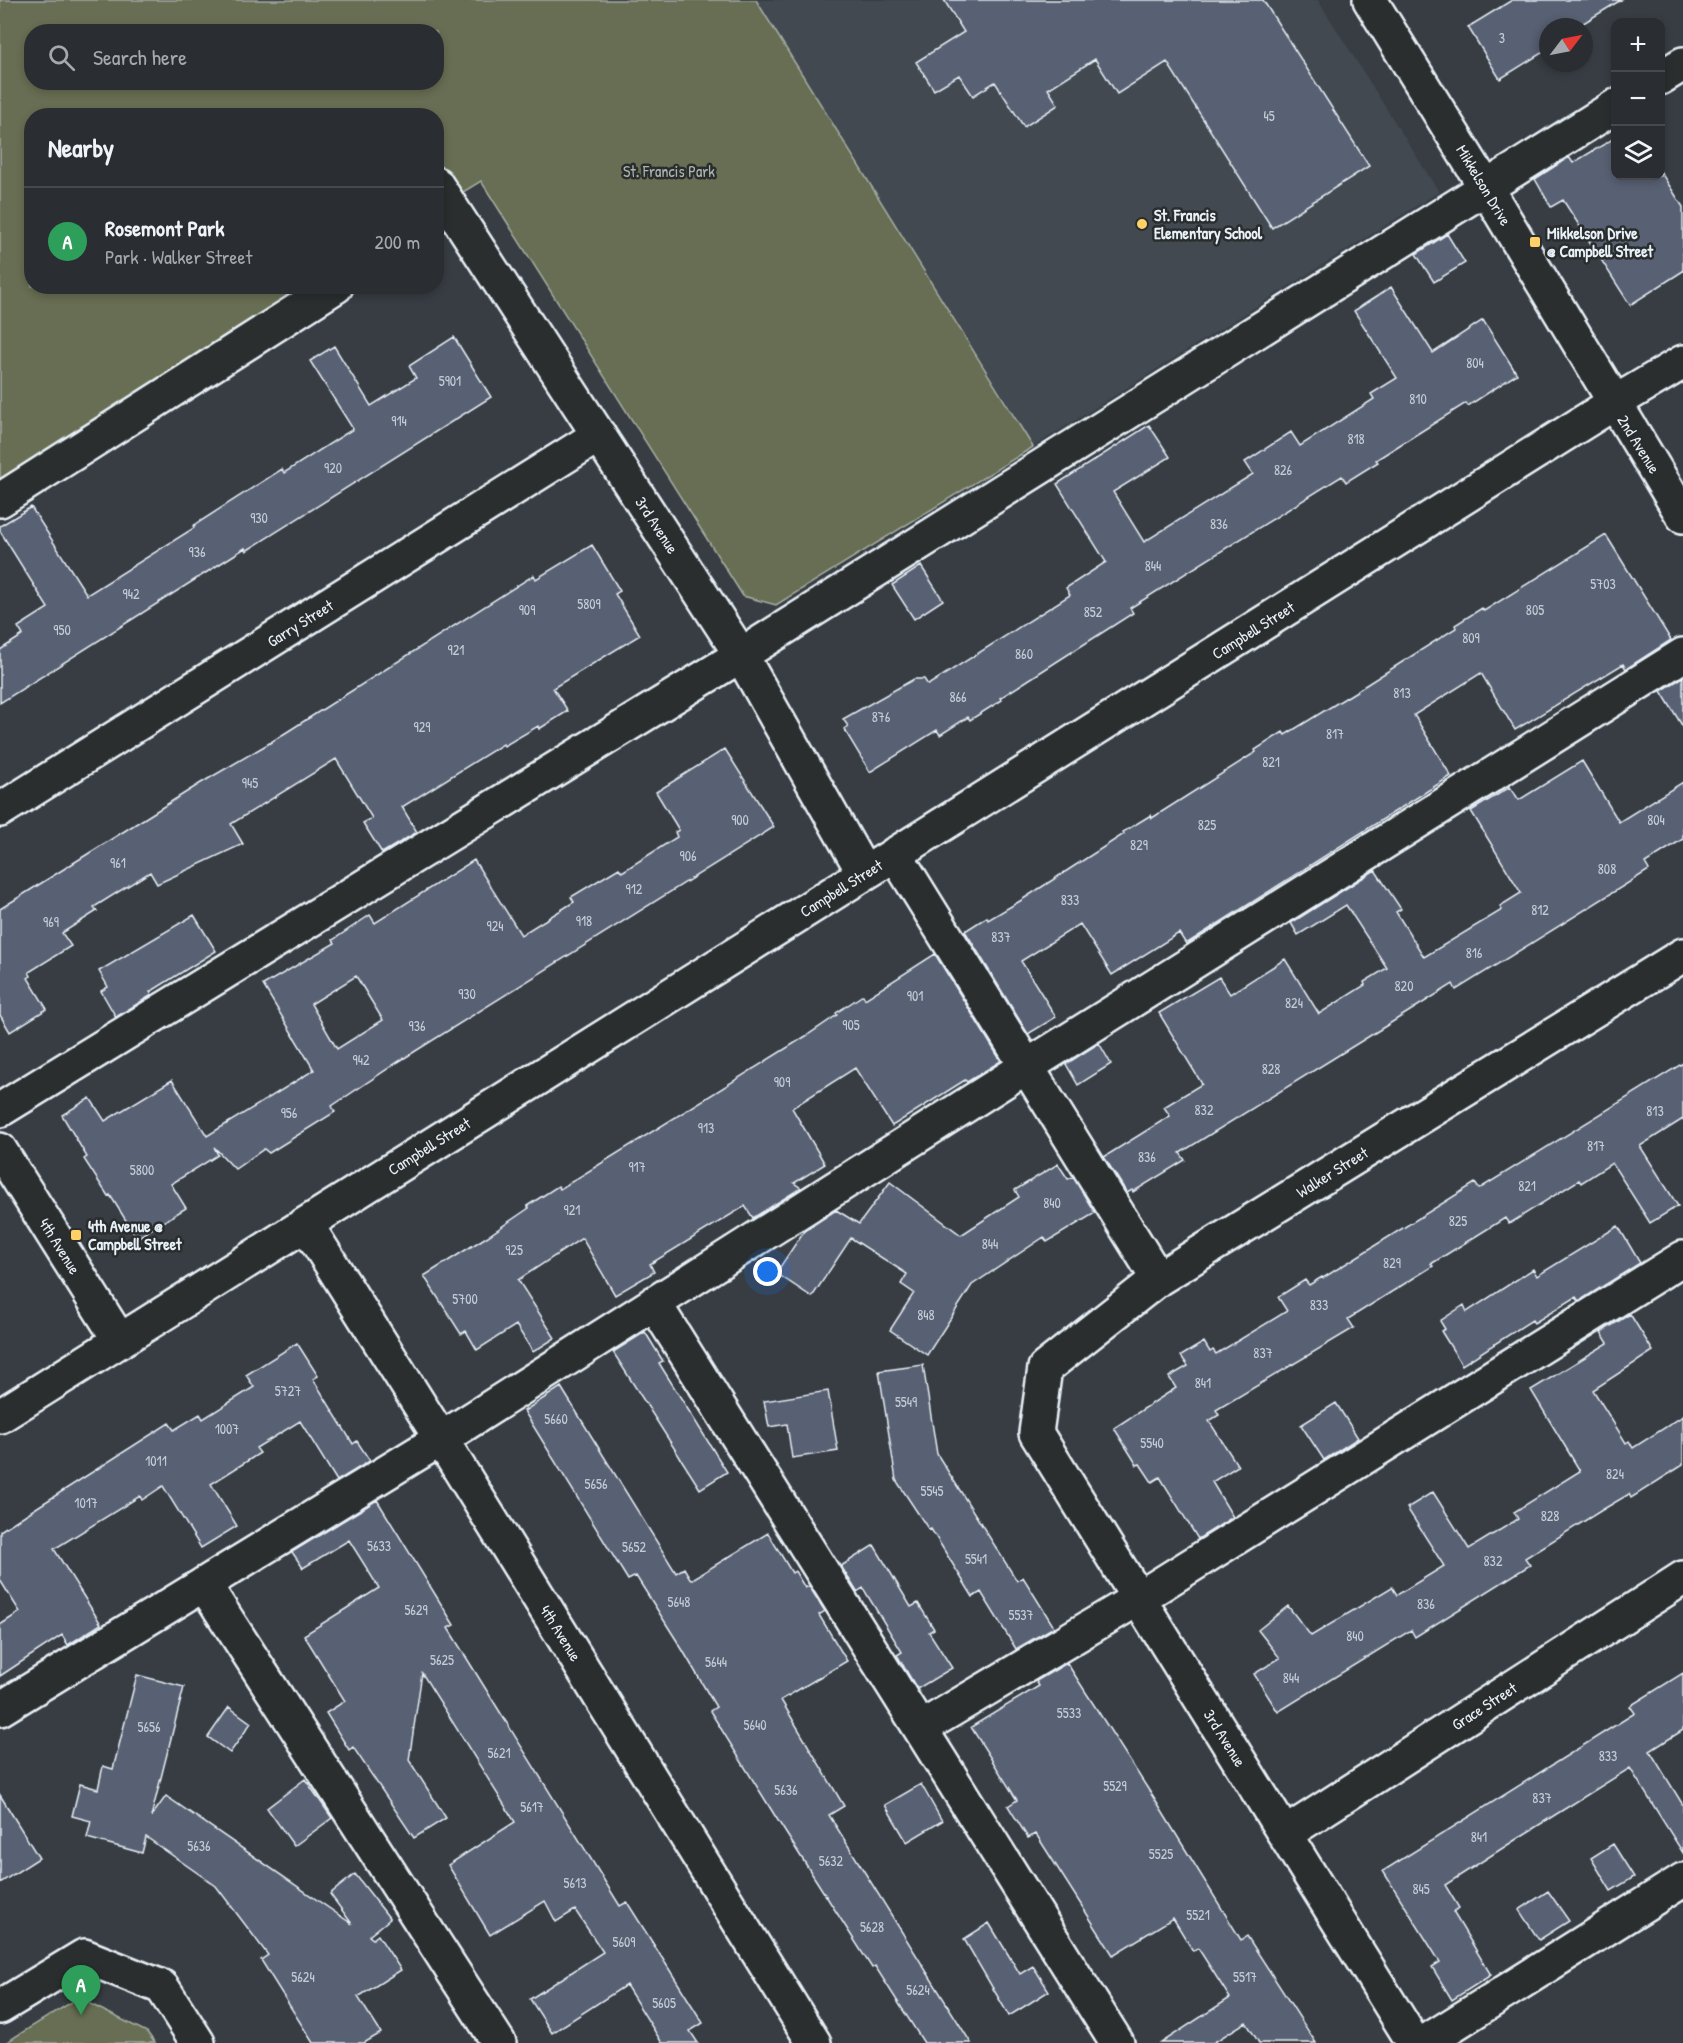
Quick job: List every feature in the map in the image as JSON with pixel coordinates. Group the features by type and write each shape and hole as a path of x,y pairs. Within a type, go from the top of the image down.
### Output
{"street":[{"name":"Mikkelson Drive","path":"1370,0 1486,188 1614,403"},
{"path":"1665,75 1683,64"},
{"path":"0,1110 741,655 1611,109"},
{"name":"3rd Avenue","path":"446,217 599,435 741,655 864,873"},
{"path":"0,500 323,294"},
{"name":"Campbell Street","path":"0,1416 1614,403 1683,362"},
{"name":"2nd Avenue","path":"1614,403 1683,516"},
{"name":"Garry Street","path":"0,810 599,435"},
{"path":"0,1709 441,1438 1026,1067 1683,655"},
{"path":"895,854 1158,1279"},
{"name":"Walker Street","path":"1036,1433 1044,1368 1158,1279 1683,955"},
{"name":"4th Avenue","path":"0,1150 120,1341"},
{"name":"4th Avenue","path":"306,1224 441,1438 814,2043"},
{"path":"921,1728 1139,1598 1683,1258"},
{"path":"654,1303 1117,2043"},
{"name":"3rd Avenue","path":"1036,1433 1414,2043"},
{"name":"Grace Street","path":"1285,1834 1683,1578"},
{"path":"204,1584 499,2043"},
{"path":"1424,2043 1683,1880"},
{"path":"0,2007 84,1956 162,1987 198,2043"}],"shaded area":[{"name":"St. Francis Elementary School","path":"756,0 1318,0 1439,192 1033,447"}],"green space":[{"name":"St. Francis Park","path":"0,0 756,0 1033,447 776,605 743,596 481,181 444,204 444,108 24,108 24,294 300,294 0,480"},
{"path":"78,1998 147,2032 155,2043 5,2043"}],"building":[{"path":"944,0 1263,0 1369,166 1272,228 1167,62 1117,94 1095,59 1048,89 1058,105 1024,127 995,82 973,96 959,75 934,90 916,62 964,32"},
{"path":"1512,0 1621,0 1592,18 1539,18 1539,55 1500,79 1468,27"},
{"path":"1611,140 1611,180 1665,179 1683,207 1683,271 1630,305 1563,200 1551,207 1535,179 1569,157 1573,163"},
{"path":"1447,234 1465,263 1434,282 1416,254"},
{"path":"1391,287 1433,353 1483,320 1517,374 1468,406 1466,403 1376,460 1378,462 1346,482 1342,476 1130,608 1133,613 1000,698 1002,700 970,720 968,717 940,735 937,730 870,772 844,729 848,726 843,719 914,679 924,679 928,685 1070,595 1066,588 1106,562 1057,484 1149,425 1170,457 1113,492 1144,542 1253,474 1245,462 1291,432 1300,446 1374,399 1371,394 1397,378 1354,311"},
{"path":"454,337 491,397 246,551 245,548 0,703 0,650 23,635 18,627 48,608 0,531 0,526 31,507 87,595 282,469 284,473 353,429 310,361 334,346 371,406 416,378 409,366"},
{"path":"1606,535 1671,640 1626,669 1623,664 1515,730 1481,673 1414,715 1451,776 1186,944 1179,933 1112,975 1080,924 1021,961 1056,1017 1028,1034 965,931 1020,901 1124,834 1123,832 1151,815 1152,818 1256,752 1255,750 1283,732 1285,735 1456,628 1455,625 1482,608 1484,611"},
{"path":"592,545 620,591 615,594 640,635 553,688 568,711 539,729 538,726 504,746 503,744 402,807 417,832 382,853 363,823 372,818 336,759 231,824 243,844 157,884 150,872 94,907 97,911 62,933 71,946 29,972 31,976 28,978 47,1009 10,1032 0,1015 0,909 201,783 268,744 534,575 536,579"},
{"path":"921,566 943,600 914,619 892,585"},
{"path":"1683,677 1683,727 1661,691"},
{"path":"725,749 774,827 398,1062 332,1106 335,1112 269,1153 264,1149 235,1169 214,1147 218,1155 171,1184 186,1208 137,1238 84,1159 87,1157 62,1115 90,1098 105,1121 172,1080 207,1136 314,1070 263,985 335,943 333,940 370,915 375,923 474,860 521,935 574,902 571,897 619,868 622,872 677,837 675,832 679,830 656,792","holes":["356,976 383,1020 337,1049 311,1004"]},
{"path":"1582,761 1619,822 1683,782 1683,839 1645,863 1649,870 1456,990 1453,984 1180,1153 1185,1160 1133,1192 1132,1190 1127,1193 1104,1157 1170,1116 1164,1107 1202,1084 1159,1013 1219,977 1230,994 1285,959 1319,1014 1365,985 1364,982 1387,968 1346,905 1298,935 1291,923 1375,870 1401,909 1396,912 1424,957 1502,910 1500,906 1521,893 1471,811 1510,787 1519,800"},
{"path":"194,915 216,951 150,992 152,995 116,1017 101,991 108,987 99,971"},
{"path":"935,954 1001,1061 967,1082 965,1080 892,1126 855,1068 792,1108 825,1164 794,1183 801,1188 753,1218 745,1206 650,1264 654,1272 615,1295 582,1238 518,1280 555,1338 533,1352 516,1325 477,1350 466,1331 461,1334 424,1276 488,1236 558,1186 560,1189 806,1036 863,995 865,999"},
{"path":"1099,1043 1111,1064 1078,1085 1066,1064"},
{"path":"1683,1063 1683,1119 1640,1146 1678,1206 1650,1223 1612,1163 1581,1183 1579,1180 1509,1224 1505,1218 1431,1264 1433,1266 1348,1319 1354,1328 1216,1410 1219,1415 1209,1421 1238,1466 1212,1482 1233,1517 1198,1539 1160,1477 1152,1482 1140,1464 1137,1465 1114,1428 1176,1388 1169,1377 1188,1366 1181,1356 1204,1342 1210,1352 1213,1350 1216,1354 1287,1311 1278,1297 1305,1280 1309,1285 1323,1278 1475,1183 1479,1189"},
{"path":"1058,1164 1068,1179 1073,1177 1095,1213 1047,1242 1044,1237 972,1285 927,1355 890,1330 914,1293 901,1284 907,1274 851,1238 812,1297 776,1273 804,1231 836,1210 859,1224 890,1182 961,1235 1019,1197 1015,1190"},
{"path":"1618,1226 1640,1263 1581,1300 1576,1297 1534,1323 1532,1320 1462,1365 1441,1331 1445,1329 1440,1321 1464,1305 1467,1312 1533,1269 1537,1276"},
{"path":"1630,1314 1653,1351 1593,1390 1626,1443 1629,1441 1633,1448 1683,1416 1683,1465 1631,1498 1629,1494 1525,1558 1530,1565 1415,1637 1411,1630 1278,1712 1254,1674 1280,1658 1258,1630 1288,1606 1311,1636 1392,1587 1397,1595 1444,1566 1407,1508 1433,1492 1469,1549 1518,1519 1514,1512 1580,1471 1531,1390 1608,1343 1601,1332"},
{"path":"645,1332 663,1361 659,1363 727,1472 700,1489 613,1352"},
{"path":"297,1343 318,1376 313,1379 353,1444 357,1441 370,1461 337,1481 300,1421 256,1448 260,1453 211,1484 237,1526 201,1548 163,1486 142,1500 140,1496 54,1549 101,1624 68,1645 62,1635 0,1676 0,1625 20,1612 0,1580 0,1531 169,1423 174,1430 200,1414 203,1419 254,1387 246,1375"},
{"path":"923,1365 937,1454 1017,1581 1023,1577 1054,1627 1016,1649 981,1592 973,1597 931,1529 929,1530 896,1480 879,1371"},
{"path":"561,1387 676,1573 684,1568 691,1580 768,1533 792,1573 795,1571 805,1588 809,1586 825,1611 819,1615 847,1661 781,1700 844,1806 829,1815 971,2043 924,2043 875,1966 872,1968 782,1827 710,1711 716,1707 682,1649 636,1576 628,1580 524,1411"},
{"path":"828,1391 838,1451 792,1458 787,1424 769,1427 764,1401"},
{"path":"1336,1403 1358,1438 1324,1460 1301,1425"},
{"path":"377,1500 454,1625 448,1628 620,1906 627,1902 703,2023 690,2031 698,2043 662,2043 626,1985 552,2033 530,1999 603,1952 575,1910 556,1922 545,1901 490,1935 448,1865 515,1822 422,1673 409,1760 446,1818 414,1838 353,1747 349,1750 326,1713 345,1701 304,1635 379,1588 349,1540 303,1568 292,1552"},
{"path":"874,1545 911,1607 918,1603 934,1629 929,1632 952,1668 917,1689 897,1655 902,1652 863,1588 857,1592 841,1566"},
{"path":"1067,1663 1241,1940 1247,1936 1316,2043 1259,2043 1246,2022 1213,2043 1161,2043 1230,1998 1198,1948 1193,1951 1173,1918 1113,1955 1036,1834 1028,1838 1008,1806 1017,1800 971,1727 1039,1686 1036,1681"},
{"path":"1683,1673 1683,1730 1650,1751 1683,1805 1683,1853 1630,1768 1523,1835 1445,1885 1459,1908 1453,1912 1491,1975 1452,2000 1432,1967 1440,1962 1383,1871 1635,1713 1630,1706"},
{"path":"137,1675 184,1687 151,1817 166,1796 352,1924 330,1894 355,1874 390,1919 369,1936 373,1939 378,1935 401,1970 358,1997 381,2033 364,2043 313,2043 261,1960 268,1955 216,1886 146,1837 142,1853 87,1838 91,1821 72,1816 80,1784 98,1789 103,1766 113,1769"},
{"path":"229,1707 251,1723 230,1753 208,1737"},
{"path":"305,1779 332,1818 294,1846 267,1808"},
{"path":"921,1784 942,1821 907,1842 885,1805"},
{"path":"0,1795 39,1858 0,1883"},
{"path":"1613,1844 1634,1877 1611,1891 1591,1858"},
{"path":"1548,1891 1569,1921 1539,1940 1519,1910"},
{"path":"989,1923 1020,1974 1033,1966 1049,1991 1009,2016 964,1939"}],"place":[{"name":"St. Francis Elementary School","path":"1142,224"},
{"name":"Mikkelson Drive @ Campbell Street","path":"1535,242"},
{"name":"4th Avenue @ Campbell Street","path":"76,1235"},
{"name":"Rosemont Park","path":"81,2015"}]}
